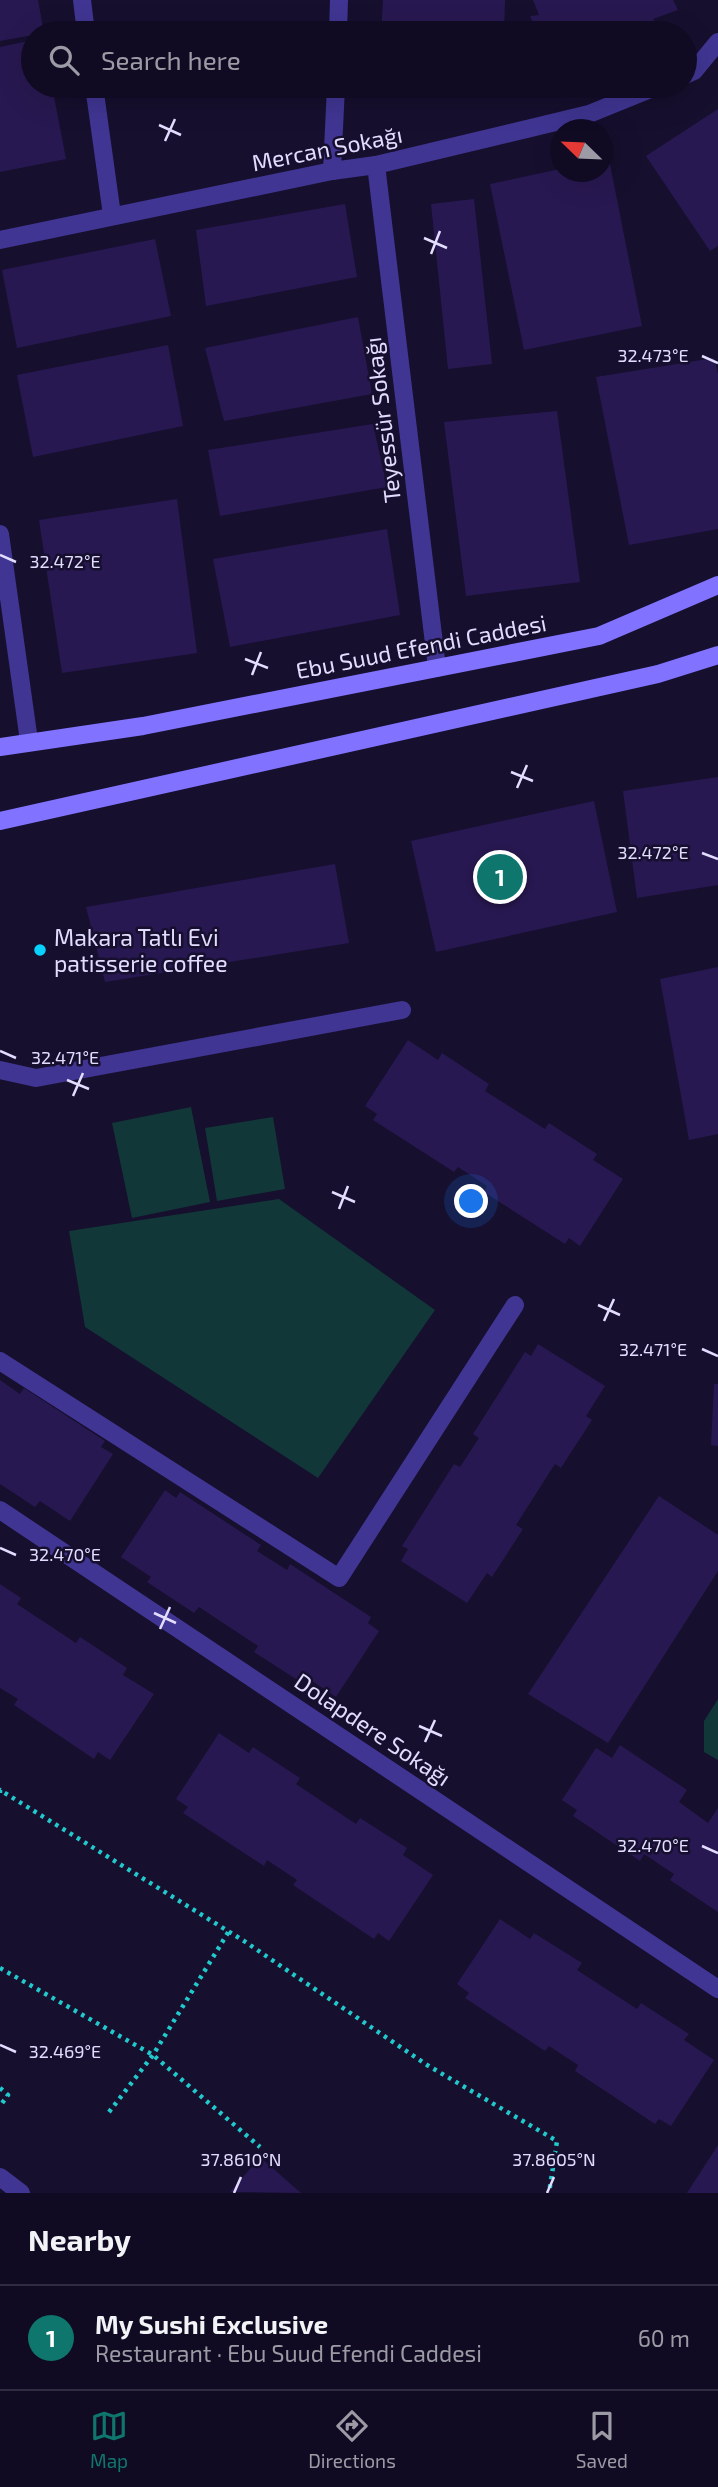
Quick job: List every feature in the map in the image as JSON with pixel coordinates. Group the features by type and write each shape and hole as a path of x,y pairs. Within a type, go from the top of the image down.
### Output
{"street":[{"path":"82,0 85,21"},
{"path":"338,21 339,0"},
{"path":"697,67 718,42"},
{"path":"96,98 112,215"},
{"path":"332,171 335,98"},
{"name":"Mercan Sokağı","path":"0,240 332,171 376,165 589,114 628,98"},
{"name":"Teyessür Sokağı","path":"376,165 437,668"},
{"path":"0,534 29,741"},
{"name":"Ebu Suud Efendi Caddesi","path":"0,747 143,726 599,636 718,585"},
{"path":"658,674 718,655"},
{"path":"0,821 658,674 718,664"},
{"path":"0,1070 36,1078 402,1010"},
{"path":"0,1361 339,1578 515,1305"},
{"name":"Dolapdere Sokağı","path":"0,1510 718,1989"},
{"path":"0,2177 21,2193"}],"path":[{"path":"0,1793 1,1790 229,1931 427,2065 557,2141 549,2193"},
{"path":"109,2112 153,2055 229,1931"},
{"path":"0,1968 153,2055 260,2147"},
{"path":"0,2088 8,2095 0,2106"}],"green space":[{"path":"191,1107 210,1202 132,1218 112,1123"},
{"path":"273,1117 285,1189 217,1201 205,1128"},
{"path":"279,1199 435,1310 318,1478 85,1327 69,1231"},
{"path":"718,1699 718,1760 704,1752 704,1721"}],"building":[{"path":"0,0 38,0 42,21 21,21 21,37 0,41"},
{"path":"383,0 505,0 504,21 382,21"},
{"path":"533,0 673,0 678,10 653,19 654,21 532,21 530,16 539,15"},
{"path":"21,43 21,98 54,98 66,159 0,172 0,47"},
{"path":"718,109 718,246 710,251 646,156"},
{"path":"550,171 550,182 613,182 613,179 642,326 524,350 490,184"},
{"path":"474,199 492,364 448,369 431,204"},
{"path":"345,204 357,277 206,306 196,230"},
{"path":"155,239 171,316 17,348 2,270"},
{"path":"358,317 372,394 224,421 205,348"},
{"path":"168,345 183,426 33,457 17,375"},
{"path":"714,358 718,374 718,529 629,545 596,377"},
{"path":"557,411 580,582 466,596 444,422"},
{"path":"373,424 387,487 220,516 208,450"},
{"path":"177,499 197,653 62,673 39,520"},
{"path":"387,529 400,615 230,647 213,559"},
{"path":"718,777 718,885 637,898 623,791"},
{"path":"594,801 617,912 436,952 411,841"},
{"path":"335,864 349,943 105,982 86,907"},
{"path":"718,967 718,1134 689,1140 660,979"},
{"path":"408,1040 438,1060 442,1053 489,1084 485,1091 545,1129 549,1123 597,1154 593,1160 623,1179 580,1246 569,1238 565,1244 484,1192 487,1186 458,1167 454,1172 373,1120 377,1114 365,1106"},
{"path":"538,1344 605,1386 586,1416 592,1420 561,1468 555,1464 516,1525 523,1529 492,1577 487,1573 467,1603 401,1561 408,1549 402,1546 454,1464 460,1467 479,1438 473,1434 525,1352 531,1356"},
{"path":"0,1380 20,1394 24,1388 105,1441 101,1447 113,1454 70,1521 40,1501 35,1507 0,1484"},
{"path":"714,1384 718,1384 718,1446 711,1445"},
{"path":"165,1490 176,1498 180,1492 261,1545 257,1551 287,1570 290,1564 371,1617 368,1623 379,1631 336,1697 306,1677 302,1683 254,1652 258,1646 199,1607 194,1613 147,1582 151,1577 121,1557"},
{"path":"659,1496 718,1535 718,1571 608,1743 528,1694"},
{"path":"0,1584 21,1598 17,1604 76,1643 80,1637 127,1668 123,1675 154,1694 110,1760 98,1752 94,1759 14,1705 18,1699 0,1688"},
{"path":"219,1733 249,1753 253,1747 300,1778 296,1784 356,1824 360,1818 407,1848 403,1855 433,1875 389,1941 378,1933 374,1939 293,1885 297,1880 267,1860 264,1866 183,1813 188,1807 176,1799"},
{"path":"620,1745 687,1790 679,1802 708,1823 718,1808 718,1912 670,1880 674,1874 644,1854 640,1861 573,1816 577,1810 562,1800 596,1748 612,1758"},
{"path":"500,1919 530,1939 534,1933 582,1963 577,1970 637,2009 641,2003 689,2034 684,2040 714,2060 671,2126 659,2119 655,2124 575,2071 578,2065 549,2046 545,2051 465,1998 469,1993 457,1984"},
{"path":"718,2145 718,2193 687,2193"},
{"path":"260,2157 301,2193 230,2192"}],"place":[{"name":"My Sushi Exclusive","path":"500,877"},
{"name":"Makara Tatlı Evi patisserie coffee","path":"40,950"}]}
